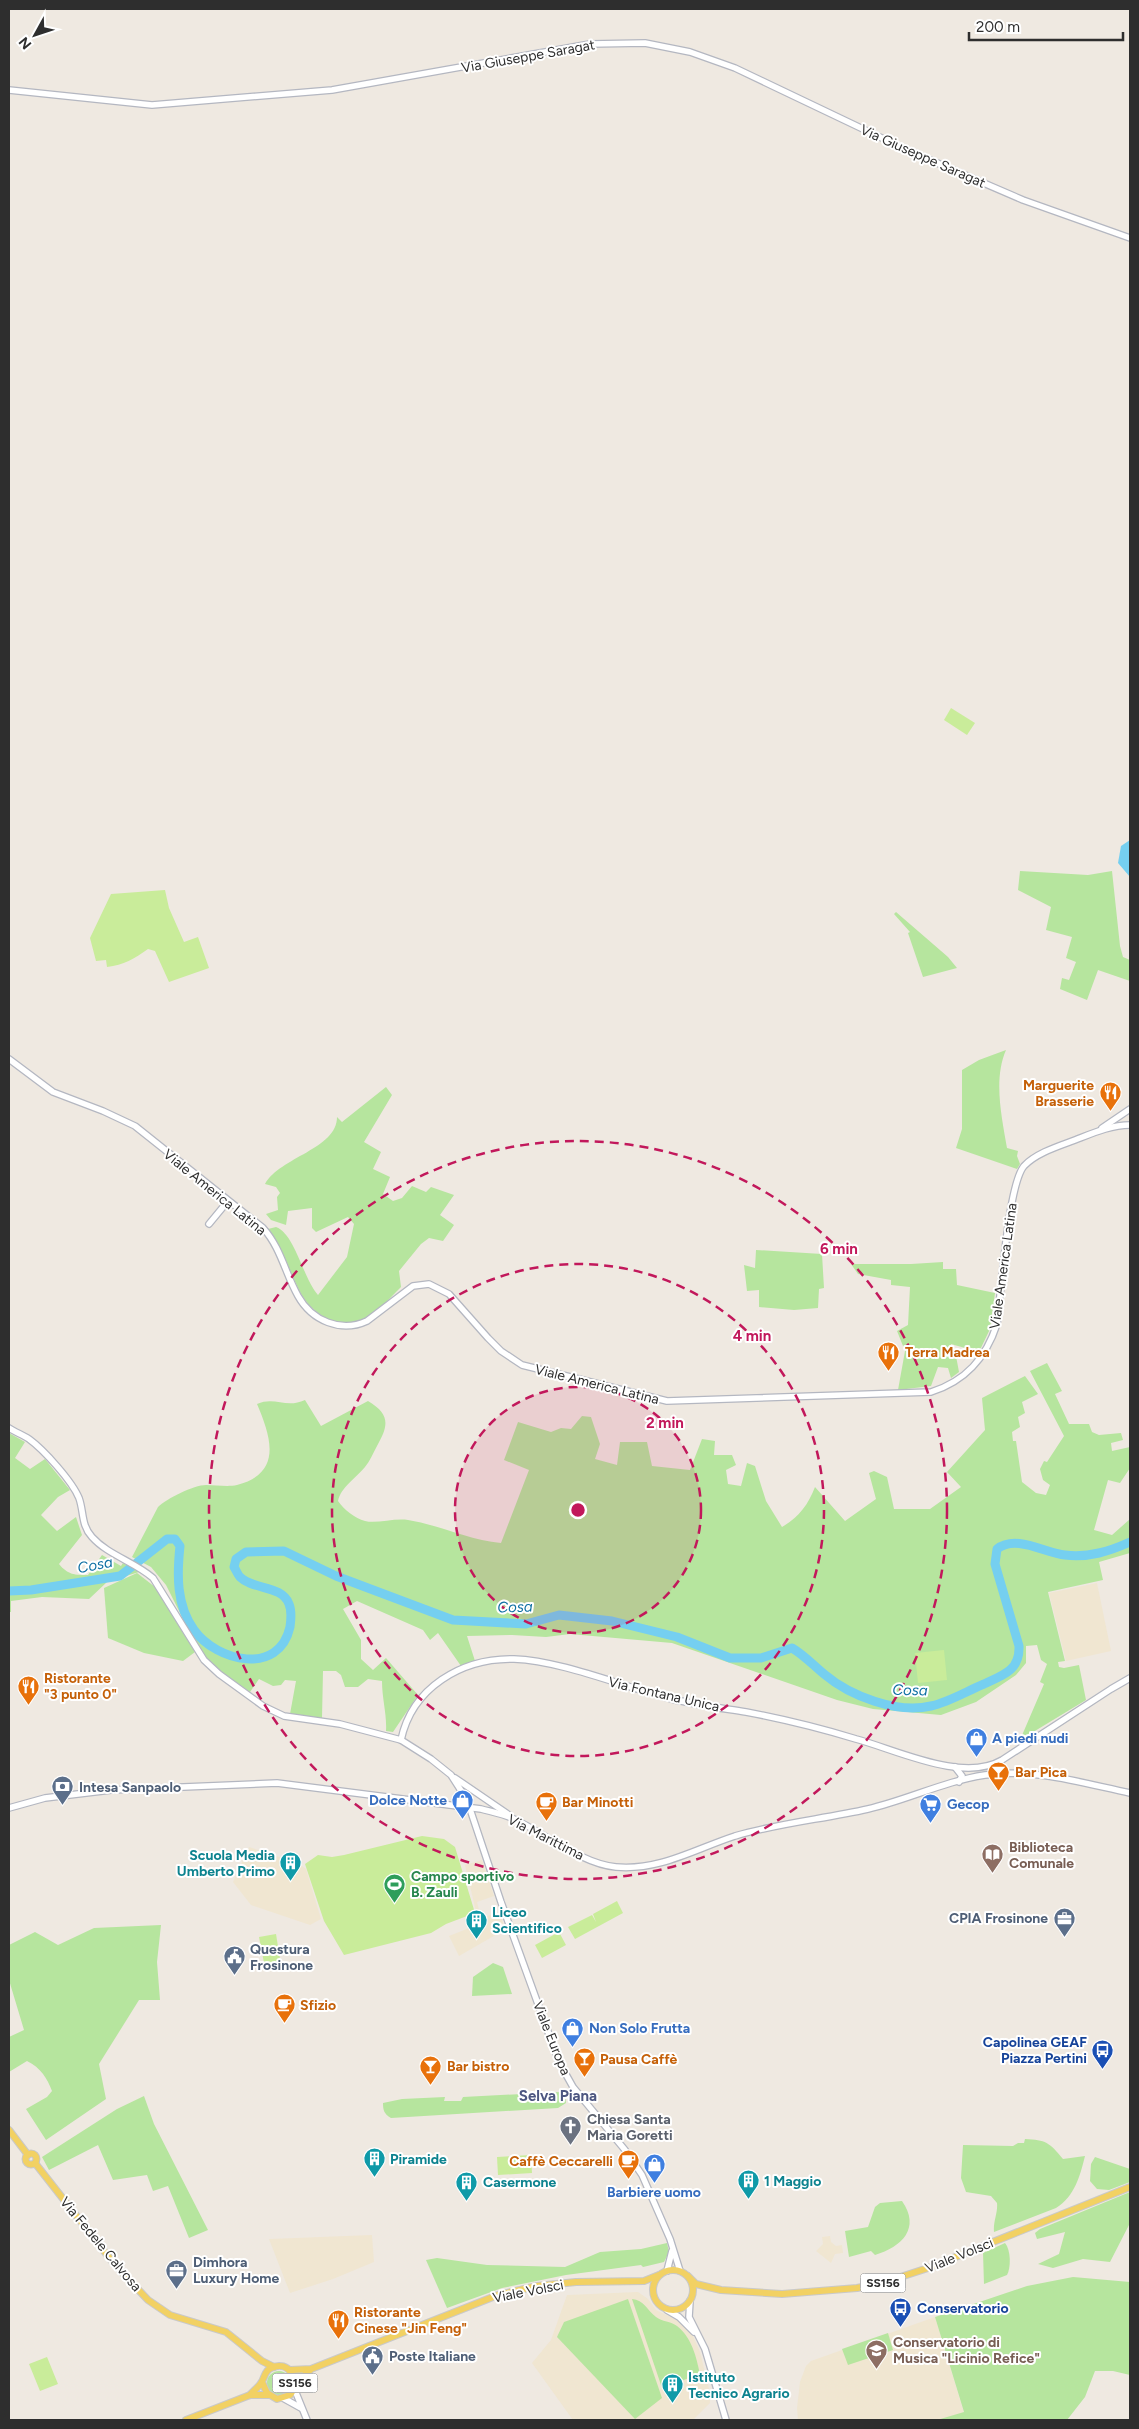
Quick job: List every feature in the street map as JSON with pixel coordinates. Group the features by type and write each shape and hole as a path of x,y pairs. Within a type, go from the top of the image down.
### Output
{"main road":[{"name":"Via Giuseppe Saragat","path":"9,90 152,105 332,90 590,44 645,43 690,52 735,68 867,131 1023,200 1095,228 1130,238"},
{"name":"Viale America Latina","path":"9,1059 53,1092 104,1110 135,1126 269,1235 276,1244 298,1296 318,1318 332,1324 351,1326 359,1324 367,1321 413,1286 429,1284 450,1294 488,1338 516,1361 533,1369 667,1401 931,1392 964,1376 981,1359 992,1340 997,1324 1010,1208 1016,1181 1024,1166 1033,1159 1096,1132 1129,1125"},
{"path":"1129,1110 1124,1118 1129,1125"},
{"path":"1096,1132 1129,1110"},
{"path":"209,1224 228,1201"},
{"path":"9,1428 28,1438 43,1451 76,1491 80,1501 83,1521 88,1532 98,1542 153,1578 204,1660 226,1680 263,1706 284,1716 340,1724 401,1740 431,1759 513,1818"},
{"name":"Via Fontana Unica","path":"401,1740 405,1724 413,1708 430,1688 445,1677 464,1668 514,1659 557,1667 673,1699 803,1724 921,1760 957,1767 988,1767 1003,1760 1105,1692 1130,1678"},
{"path":"1003,1760 1001,1768 1008,1774"},
{"path":"957,1767 962,1776 959,1782"},
{"name":"Via Marittima","path":"9,1808 44,1798 111,1790 277,1784 469,1807 513,1818 557,1844 603,1865 631,1868 671,1861 736,1836 795,1822 869,1809 982,1776 1008,1774 1047,1776 1130,1793"},
{"name":"Viale Europa","path":"451,1775 462,1791 469,1807 503,1909 559,2062 573,2087 625,2150 642,2176 670,2239 680,2271"},
{"name":"Via Fedele Calvosa","path":"9,2130 28,2155 35,2156 35,2163 115,2265 148,2300 170,2315 226,2332 254,2355 274,2367"},
{"name":"Viale Volsci","path":"667,2310 680,2310 700,2291 721,2290 791,2294 833,2292 882,2283 928,2268 1129,2187"},
{"path":"667,2271 672,2249"},
{"name":"SS156","path":"633,2281 650,2280 667,2271 680,2271"},
{"name":"Viale Volsci","path":"680,2271 696,2284 721,2290"},
{"path":"653,2293 654,2284 659,2275"},
{"path":"688,2276 693,2285 688,2313 705,2349 714,2385 726,2420"},
{"name":"Viale Volsci","path":"290,2370 311,2369 498,2294 537,2286 609,2280 633,2281"},
{"name":"SS156","path":"633,2281 653,2293 657,2303 667,2310"},
{"path":"667,2310 679,2317 698,2335"},
{"name":"Via Fedele Calvosa","path":"254,2355 260,2365 263,2380"},
{"name":"SS156","path":"186,2420 250,2395 269,2395 283,2398 290,2395 295,2386 294,2376 290,2370 281,2366 274,2367 268,2370 263,2380 250,2395"},
{"name":"Viale Volsci","path":"295,2386 311,2369"},
{"name":"SS156","path":"263,2380 263,2388 269,2395"},
{"path":"295,2386 301,2408 307,2420"},
{"path":"283,2398 301,2408"}],"shaded area":[{"path":"1097,1583 1111,1651 1066,1661 1049,1593"},
{"path":"249,1847 298,1863 306,1869 321,1919 310,1925 251,1905 233,1882"},
{"path":"482,1860 494,1896 477,1902 481,1918 500,1912 503,1923 499,1933 459,1956 449,1936 479,1924 465,1865"},
{"path":"372,2235 374,2262 333,2279 290,2293 269,2239"},
{"path":"830,2236 831,2242 836,2246 842,2245 843,2253 835,2254 831,2263 816,2251 823,2244 822,2237"},
{"path":"638,2292 648,2299 656,2310 679,2321 693,2336 700,2352 710,2393 710,2403 693,2420 573,2420 532,2363 551,2340 567,2295"},
{"name":"Conservatorio di Musica \"Licinio Refice\"","path":"935,2317 964,2413 937,2420 798,2420 797,2408 800,2382 806,2366 811,2361"}],"green space":[{"path":"951,708 975,723 967,735 944,720"},
{"path":"1020,871 1088,875 1112,871 1120,946 1123,957 1130,960 1130,981 1098,970 1087,1000 1060,989 1062,978 1069,980 1076,962 1066,958 1072,937 1046,930 1051,907 1018,890"},
{"path":"165,890 169,908 184,942 198,937 209,968 169,982 155,951 148,949 119,965 107,967 106,960 96,961 90,938 111,894"},
{"path":"896,912 948,957 957,968 923,977 908,933 910,932 894,914"},
{"path":"1006,1050 1000,1074 1000,1099 1007,1148 1018,1151 1017,1156 1020,1164 1017,1169 956,1148 962,1129 962,1070 979,1060"},
{"path":"386,1087 392,1095 364,1142 381,1152 373,1169 390,1177 383,1194 393,1201 402,1198 412,1186 426,1192 431,1187 454,1195 440,1215 454,1225 443,1241 429,1238 421,1244 399,1271 401,1287 378,1309 363,1320 343,1323 324,1317 309,1304 298,1288 277,1242 268,1229 276,1227 283,1231 294,1247 318,1295 347,1257 354,1224 348,1217 316,1232 312,1228 312,1208 288,1211 286,1225 271,1220 266,1214 278,1210 277,1197 280,1193 276,1187 265,1184 272,1175 328,1137 335,1128 337,1117 342,1122"},
{"path":"756,1250 822,1254 824,1288 819,1289 818,1308 794,1310 759,1307 759,1290 747,1291 744,1265 755,1268"},
{"path":"943,1262 943,1269 956,1269 957,1285 995,1293 990,1329 979,1352 951,1344 949,1353 956,1356 959,1372 951,1378 948,1368 938,1367 931,1386 898,1390 905,1351 897,1331 908,1325 910,1287 891,1285 891,1280 858,1274 851,1264"},
{"path":"1047,1363 1062,1391 1055,1394 1069,1424 1089,1424 1092,1432 1099,1435 1121,1433 1123,1440 1111,1443 1112,1451 1130,1447 1130,1468 1120,1483 1108,1480 1094,1530 1112,1535 1130,1519 1130,1553 1099,1562 1103,1580 1048,1592 1065,1661 1058,1662 1059,1667 1079,1665 1086,1700 1020,1740 1044,1684 1040,1682 1047,1664 1041,1660 1037,1645 1026,1646 1026,1663 1016,1675 976,1702 941,1715 873,1709 837,1700 672,1643 570,1634 546,1637 512,1635 467,1636 475,1661 461,1666 438,1633 430,1640 423,1630 357,1601 343,1609 361,1640 361,1659 373,1670 386,1658 418,1695 393,1732 386,1731 382,1681 368,1679 358,1687 345,1687 341,1675 336,1671 323,1671 322,1718 290,1714 296,1681 285,1680 281,1685 273,1686 259,1679 250,1692 209,1663 191,1635 166,1585 151,1567 132,1557 158,1507 167,1500 180,1493 201,1486 237,1485 252,1479 262,1472 270,1452 266,1429 257,1404 269,1401 292,1403 305,1400 321,1426 368,1401 384,1415 385,1426 381,1439 367,1465 345,1487 338,1501 343,1508 354,1516 369,1522 408,1520 477,1539 501,1543 529,1470 504,1460 518,1422 551,1432 561,1428 571,1429 582,1416 591,1417 600,1444 595,1459 617,1465 620,1442 647,1442 652,1466 690,1470 702,1439 715,1441 714,1455 732,1455 736,1465 726,1470 728,1484 741,1486 747,1463 755,1466 766,1501 782,1527 802,1510 815,1487 845,1521 876,1499 869,1473 874,1471 887,1477 894,1509 930,1509 961,1487 947,1472 985,1430 982,1398 1025,1376 1038,1394 1022,1402 1025,1413 1018,1417 1020,1427 1012,1432 1013,1441 1016,1441 1022,1482 1036,1493 1046,1495 1050,1485 1043,1480 1040,1469 1044,1461 1047,1462 1064,1436 1030,1371"},
{"path":"9,1433 25,1442 15,1458 30,1469 45,1459 70,1490 58,1497 41,1515 57,1531 76,1517 82,1535 59,1564 62,1568 72,1574 88,1575 102,1555 121,1566 123,1563 139,1572 107,1582 89,1599 42,1597 11,1601 11,1612 9,1612"},
{"path":"137,1573 155,1587 195,1652 183,1661 144,1653 108,1638 104,1588"},
{"path":"944,1650 947,1680 918,1683 915,1653"},
{"name":"Campo sportivo B. Zauli","path":"422,1836 444,1839 455,1847 475,1913 446,1924 431,1933 344,1955 324,1921 305,1864 318,1855 332,1857 344,1855"},
{"path":"617,1901 623,1913 575,1939 568,1927 592,1915 596,1922 593,1914"},
{"path":"161,1925 157,1962 160,2000 139,2000 99,2064 106,2099 46,2140 26,2109 47,2097 52,2091 48,2082 40,2070 27,2061 9,2072 9,2037 24,2030 9,1980 9,1945 35,1932 58,1945 94,1928"},
{"path":"559,1932 566,1945 542,1958 535,1945"},
{"path":"276,1934 281,1965 265,1968 259,1937"},
{"path":"493,1963 503,1967 512,1994 472,1996 473,1977"},
{"path":"560,2092 565,2096 566,2103 558,2108 391,2118 385,2113 383,2105 383,2103 402,2099 445,2097 444,2101 461,2101 463,2097"},
{"path":"144,2096 154,2124 208,2230 189,2238 168,2186 153,2191 147,2175 113,2180 98,2145 49,2170 42,2157 117,2109"},
{"path":"1025,2139 1047,2143 1063,2159 1085,2156 1079,2178 1068,2198 1056,2208 994,2232 997,2203 991,2196 966,2192 961,2178 963,2145 1013,2146 1018,2143 1024,2143"},
{"path":"531,2155 532,2173 498,2175 497,2157"},
{"path":"1095,2157 1130,2169 1130,2182 1109,2190 1097,2189 1090,2181 1091,2164"},
{"path":"1130,2192 1130,2223 1110,2262 1083,2259 1053,2268 1038,2264 1059,2254 1065,2232 1037,2239 1035,2233 1040,2229"},
{"path":"902,2201 910,2220 906,2235 900,2242 875,2255 871,2251 849,2257 845,2231 868,2227 875,2207 880,2203"},
{"path":"667,2243 669,2252 664,2262 643,2267 641,2265 566,2275 502,2288 447,2308 426,2260 437,2258 487,2265 565,2267 600,2252 641,2249"},
{"path":"1005,2243 1010,2259 1007,2275 984,2284 983,2253"},
{"path":"1073,2277 1130,2282 1130,2375 1113,2371 1095,2371 1085,2397 1067,2420 937,2420 964,2412 935,2317 1027,2286"},
{"path":"628,2299 662,2398 635,2419 557,2337 564,2322"},
{"path":"632,2299 642,2303 658,2319 675,2324 682,2331 693,2348 700,2374 662,2388"},
{"path":"888,2333 893,2350 848,2365 842,2349"},
{"path":"47,2357 58,2384 40,2391 29,2364"},
{"path":"279,2371 284,2372 290,2378 290,2388 284,2394 279,2395 274,2394 268,2388 267,2383 268,2378 274,2372"}],"water":[{"path":"1130,840 1130,877 1118,863 1121,846"}],"waterway":[{"name":"Cosa","path":"9,1591 31,1590 120,1576 167,1539 175,1539 180,1546 178,1578 181,1600 188,1620 194,1630 204,1641 217,1650 246,1659 261,1658 274,1653 284,1643 290,1627 290,1607 285,1598 280,1594 246,1581 239,1576 234,1567 236,1559 246,1552 284,1551 336,1576 453,1620 526,1624 559,1615 612,1621 677,1637 730,1658 761,1658 792,1648 835,1682 860,1696 889,1705 918,1708 944,1702 998,1678 1009,1671 1017,1661 1019,1646 995,1564 997,1549 1013,1543 1057,1554 1082,1556 1107,1551 1130,1542"}],"place":[{"name":"Marguerite Brasserie","path":"1110,1112"},
{"name":"Terra Madrea","path":"889,1371"},
{"name":"Ristorante \"3 punto 0\"","path":"28,1705"},
{"name":"A piedi nudi","path":"976,1757"},
{"name":"Bar Pica","path":"999,1791"},
{"name":"Intesa Sanpaolo","path":"63,1806"},
{"name":"Dolce Notte","path":"463,1819"},
{"name":"Bar Minotti","path":"546,1821"},
{"name":"Gecop","path":"931,1823"},
{"name":"Biblioteca Comunale","path":"993,1874"},
{"name":"Scuola Media Umberto Primo","path":"291,1882"},
{"name":"Campo sportivo B. Zauli","path":"395,1903"},
{"name":"CPIA Frosinone","path":"1064,1937"},
{"name":"Liceo Scientifico","path":"476,1939"},
{"name":"Questura Frosinone","path":"234,1976"},
{"name":"Sfizio","path":"284,2024"},
{"name":"Non Solo Frutta","path":"573,2047"},
{"name":"Capolinea GEAF Piazza Pertini","path":"1103,2069"},
{"name":"Pausa Caffè","path":"584,2078"},
{"name":"Bar bistro","path":"431,2085"},
{"name":"Chiesa Santa Maria Goretti","path":"571,2146"},
{"name":"Piramide","path":"374,2178"},
{"name":"Caffè Ceccarelli","path":"629,2180"},
{"name":"Barbiere uomo","path":"654,2183"},
{"name":"1 Maggio","path":"748,2200"},
{"name":"Casermone","path":"467,2201"},
{"name":"Dimhora Luxury Home","path":"177,2289"},
{"name":"Conservatorio","path":"901,2327"},
{"name":"Ristorante Cinese \"Jin Feng\"","path":"338,2339"},
{"name":"Conservatorio di Musica \"Licinio Refice\"","path":"877,2369"},
{"name":"Poste Italiane","path":"373,2375"},
{"name":"Istituto Tecnico Agrario","path":"672,2404"}],"district":[{"name":"Selva Piana","path":"558,2096"}]}
